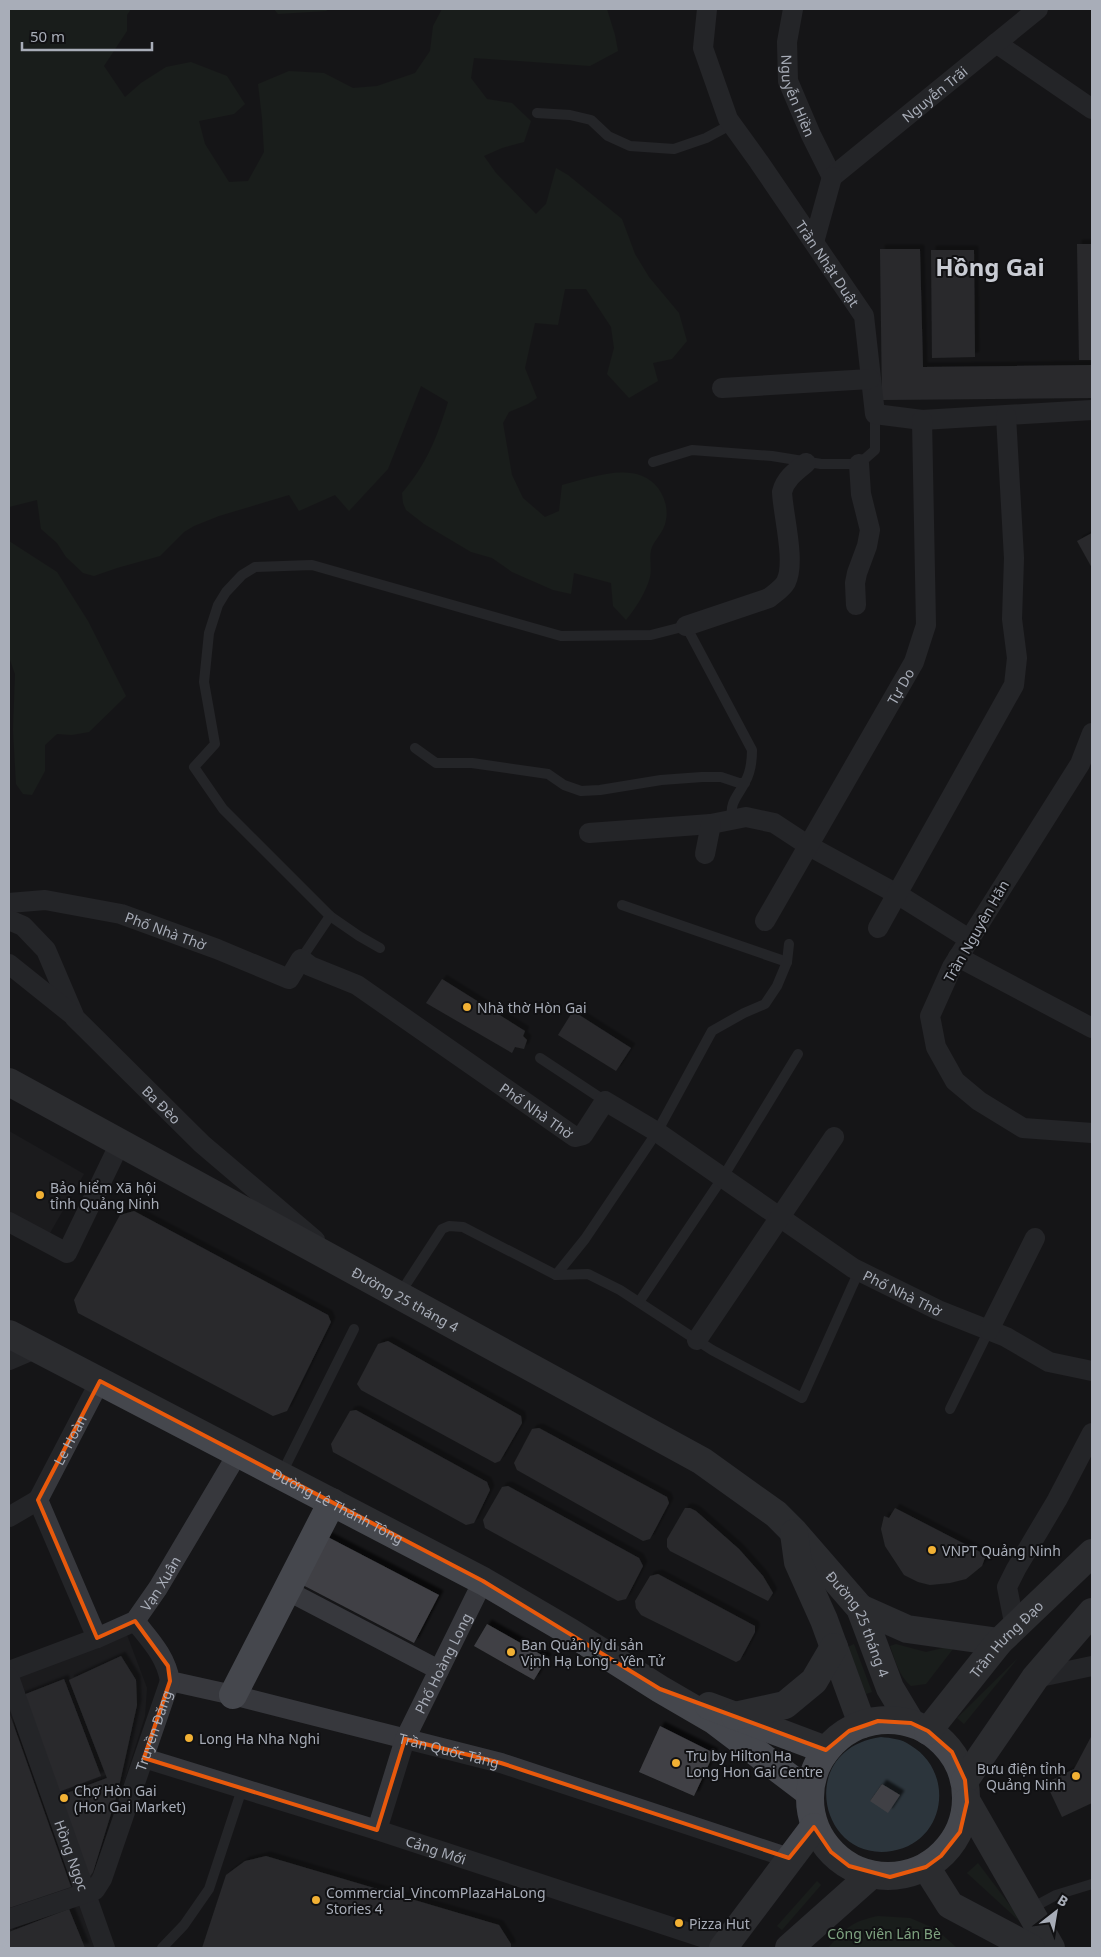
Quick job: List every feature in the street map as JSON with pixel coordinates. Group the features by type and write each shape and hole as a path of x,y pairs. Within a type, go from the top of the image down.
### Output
{"street":[{"name":"Trần Nhật Duật","path":"707,9 703,48 728,119 864,316 875,414"},
{"name":"Nguyễn Hiền","path":"793,9 787,42 788,81 811,135 832,177"},
{"name":"Nguyễn Trãi","path":"832,177 1038,9"},
{"path":"996,43 1092,108"},
{"path":"814,242 832,177"},
{"path":"722,388 870,379"},
{"path":"875,414 922,420 1092,410"},
{"path":"878,928 1014,685 1017,658 1012,619 1014,558 1006,416"},
{"name":"Tự Do","path":"765,921 914,662 926,625 922,420"},
{"path":"686,626 769,598 785,583 789,565 782,492 783,485 806,463"},
{"path":"856,605 855,583 860,559 867,546 870,530 861,494 859,464"},
{"name":"Trần Nguyên Hãn","path":"1092,733 1080,764 958,957 930,1016 936,1047 956,1081 979,1101 1023,1128 1092,1133"},
{"path":"589,833 711,824 746,817 774,823 809,846 897,894 969,939"},
{"path":"704,854 711,824"},
{"name":"Phố Nhà Thờ","path":"9,904 45,900 120,914 217,948 289,978 301,959 310,966 357,985 575,1137 583,1134 605,1101 657,1132 859,1271 938,1310 1006,1337 1049,1362 1092,1371"},
{"name":"Ba Đèo","path":"9,920 23,926 46,950 76,1018 202,1144 345,1266"},
{"path":"958,957 1092,1028"},
{"path":"9,964 76,1018"},
{"name":"Đường 25 tháng 4","path":"9,1082 702,1461 776,1514 860,1608 890,1688 919,1727"},
{"path":"697,1340 834,1137"},
{"path":"9,1222 67,1253 120,1143"},
{"path":"989,1330 1035,1238"},
{"name":"Đường Lê Thánh Tông","path":"9,1334 483,1582 570,1632 715,1721 810,1793"},
{"path":"9,1360 37,1348"},
{"name":"Le Hoàn","path":"38,1500 100,1381"},
{"path":"860,1608 907,1629 1007,1635 1008,1587 1016,1569 1057,1500 1092,1433"},
{"name":"Vạn Xuân","path":"9,1671 97,1638 135,1621 158,1588 238,1453"},
{"path":"9,1517 38,1500 97,1638"},
{"path":"233,1695 332,1502"},
{"name":"Đường 25 tháng 4","path":"794,1532 798,1562 824,1620 862,1724"},
{"name":"Trần Hưng Đạo","path":"919,1727 1007,1635 1092,1554"},
{"name":"Phố Hoàng Long","path":"377,1830 405,1739 483,1582"},
{"path":"286,1590 438,1670"},
{"path":"1051,1948 966,1791 960,1765 941,1740 919,1727 895,1720 862,1724 842,1735 826,1750 812,1778 810,1793 810,1807 814,1826 823,1842 839,1859 849,1866 872,1875 890,1877 909,1874 926,1868 942,1856 952,1845 962,1825 966,1791 1035,1678 1092,1612"},
{"path":"135,1621 168,1666 170,1681"},
{"path":"735,1716 785,1705 814,1681 834,1647"},
{"path":"1035,1678 1092,1666"},
{"name":"Hồng Ngọc","path":"9,1677 105,1948"},
{"name":"Trần Quốc Tảng","path":"170,1681 233,1695 501,1763 789,1858"},
{"name":"Truyền Đăng","path":"9,1919 95,1890 102,1879 170,1681"},
{"name":"Đường Lê Thánh Tông","path":"660,1689 826,1750"},
{"name":"Cảng Mới","path":"144,1758 377,1830 725,1947"},
{"path":"725,1947 752,1913 789,1858 814,1826"},
{"path":"926,1868 950,1905 1031,1948"},
{"path":"789,1948 872,1875"}],"lane":[{"path":"537,113 570,115 591,120 608,136 630,146 674,149 706,138 732,124"},
{"path":"653,462 692,450 772,456 806,463 859,464 875,450 875,414"},
{"path":"380,948 330,916 223,809 194,767 216,744 204,682 209,633 218,605 226,592 242,575 255,567 312,565 561,636 651,635 686,626 752,750 752,765 745,783 734,797 730,812 732,819"},
{"path":"416,748 436,763 472,763 548,774 564,785 581,791 600,790 661,780 702,777 721,777 745,783"},
{"path":"622,905 787,962"},
{"path":"301,959 330,916"},
{"path":"556,1275 585,1239 657,1132 712,1031 744,1013 765,1004 777,986 787,962 789,944"},
{"path":"639,1302 723,1177 798,1054"},
{"path":"540,1058 605,1101"},
{"path":"399,1295 442,1229 449,1226 463,1228 556,1275 588,1274 620,1290 712,1350 802,1398 859,1271"},
{"path":"281,1476 354,1329"},
{"path":"950,1409 989,1330"},
{"path":"162,1948 184,1925 209,1889 242,1788"},
{"path":"1029,1910 1056,1895 1092,1884"}],"highlighted area":[{"path":"100,1381 483,1581 660,1689 826,1750 849,1731 878,1721 911,1723 928,1731 952,1752 965,1780 967,1802 960,1832 941,1856 926,1867 890,1877 849,1866 831,1852 814,1827 789,1858 501,1763 405,1739 377,1830 144,1758 170,1681 168,1666 135,1621 97,1638 38,1500"}],"shaded area":[{"name":"Bảo hiểm Xã hội tỉnh Quảng Ninh","path":"9,1131 84,1174 47,1238 9,1216"},
{"name":"Chợ Hòn Gai (Hon Gai Market)","path":"127,1635 147,1688 145,1716 93,1881 103,1948 9,1948 9,1679"},
{"path":"881,1737 900,1740 925,1757 934,1772 939,1788 938,1805 934,1821 924,1834 910,1845 892,1851 867,1850 847,1840 834,1823 827,1803 827,1782 836,1762 854,1746","holes":["882,1784 900,1795 870,1801"]}],"green space":[{"path":"9,9 131,9 127,15 127,31 104,66 125,97 141,83 166,67 191,62 227,76 245,104 234,114 199,121 205,144 229,182 248,181 264,152 258,84 289,71 324,73 353,88 377,86 415,73 430,51 433,26 442,9 607,9 618,51 590,66 474,58 471,78 487,99 512,103 531,121 524,142 502,148 484,156 496,173 536,214 546,204 556,168 568,175 622,219 635,254 649,277 679,313 687,341 672,359 653,363 658,381 629,398 607,374 614,348 611,327 586,289 565,289 558,325 535,323 525,368 537,398 509,412 503,423 512,475 523,498 545,517 559,511 562,485 599,475 625,472 638,474 649,479 658,488 666,507 665,525 651,550 651,574 646,588 626,620 613,606 611,583 574,573 571,594 553,590 512,572 492,558 471,552 424,524 406,510 402,493 418,472 430,450 448,402 421,386 388,469 349,511 335,495 299,511 289,495 219,516 194,526 184,532 160,556 94,576 83,573 66,557 57,543 41,529 37,500 9,507"},
{"path":"274,9 329,9 326,11 278,14"},
{"path":"9,541 57,572 88,621 126,696 89,732 72,735 57,734 45,745 45,771 32,795 23,794 16,784 13,730 15,674 9,657"},
{"path":"854,1644 872,1692 866,1694 848,1647"},
{"path":"896,1644 926,1652 947,1647 953,1649 926,1684 911,1686 900,1673 890,1646"},
{"path":"1018,1658 964,1724 957,1718"},
{"path":"978,1863 1027,1928 967,1873"},
{"path":"817,1881 821,1885 782,1930 777,1926"},
{"name":"Công viên Lán Bè","path":"878,1916 910,1918 936,1929 957,1948 828,1948 850,1926"}],"building":[{"path":"1077,244 1092,244 1092,360 1079,360"},
{"path":"880,249 920,249 923,367 1092,365 1092,398 882,400"},
{"path":"931,250 974,250 975,357 932,358"},
{"path":"1092,533 1092,568 1077,541"},
{"path":"442,979 525,1031 523,1036 527,1040 524,1049 515,1047 512,1053 426,1003"},
{"path":"573,1011 631,1048 616,1071 558,1035"},
{"path":"134,1211 328,1315 331,1322 287,1411 273,1416 78,1313 74,1300 120,1215"},
{"path":"388,1341 521,1416 522,1423 500,1461 495,1463 361,1390 357,1384 378,1344"},
{"path":"356,1410 487,1482 490,1490 474,1523 466,1525 333,1452 331,1444 350,1411"},
{"path":"539,1428 667,1497 669,1503 650,1539 643,1541 517,1470 514,1463 532,1429"},
{"path":"508,1486 639,1558 643,1566 626,1599 618,1601 485,1528 483,1520 502,1487"},
{"path":"685,1508 696,1511 739,1549 763,1576 773,1593 768,1601 670,1551 667,1547 667,1539"},
{"name":"VNPT Quảng Ninh","path":"895,1508 986,1555 982,1566 966,1579 950,1583 930,1585 918,1582 904,1575 885,1546 881,1529 884,1516 889,1518"},
{"path":"324,1535 439,1595 414,1643 297,1582"},
{"path":"658,1574 755,1626 755,1632 740,1660 736,1662 641,1615 636,1608 635,1601 650,1576"},
{"name":"Ban Quản lý di sản Vịnh Hạ Long - Yên Tử","path":"487,1624 547,1658 534,1680 474,1646"},
{"path":"121,1656 136,1680 137,1705 118,1791 93,1872 88,1879 59,1796 107,1778 69,1680"},
{"path":"64,1679 101,1776 53,1794 18,1697"},
{"path":"9,1712 71,1887 9,1908"},
{"name":"Tru by Hilton Ha Long Hon Gai Centre","path":"660,1726 714,1753 694,1796 639,1772"},
{"name":"Bưu điện tỉnh Quảng Ninh","path":"1092,1735 1092,1803 1062,1817 1046,1783 1074,1769"},
{"path":"882,1784 900,1795 888,1813 870,1801"},
{"name":"Commercial_VincomPlazaHaLong Stories 4","path":"266,1856 499,1925 511,1944 511,1948 202,1948 226,1875 245,1861"},
{"path":"69,1909 85,1948 9,1948 9,1932"}],"place":[{"name":"Nhà thờ Hòn Gai","path":"467,1007"},
{"name":"Bảo hiểm Xã hội tỉnh Quảng Ninh","path":"40,1195"},
{"name":"VNPT Quảng Ninh","path":"932,1550"},
{"name":"Ban Quản lý di sản Vịnh Hạ Long - Yên Tử","path":"511,1652"},
{"name":"Long Ha Nha Nghi","path":"189,1738"},
{"name":"Tru by Hilton Ha Long Hon Gai Centre","path":"676,1763"},
{"name":"Bưu điện tỉnh Quảng Ninh","path":"1076,1776"},
{"name":"Chợ Hòn Gai (Hon Gai Market)","path":"64,1798"},
{"name":"Commercial_VincomPlazaHaLong Stories 4","path":"316,1900"},
{"name":"Pizza Hut","path":"679,1923"}],"district":[{"name":"Hồng Gai","path":"990,266"}]}
